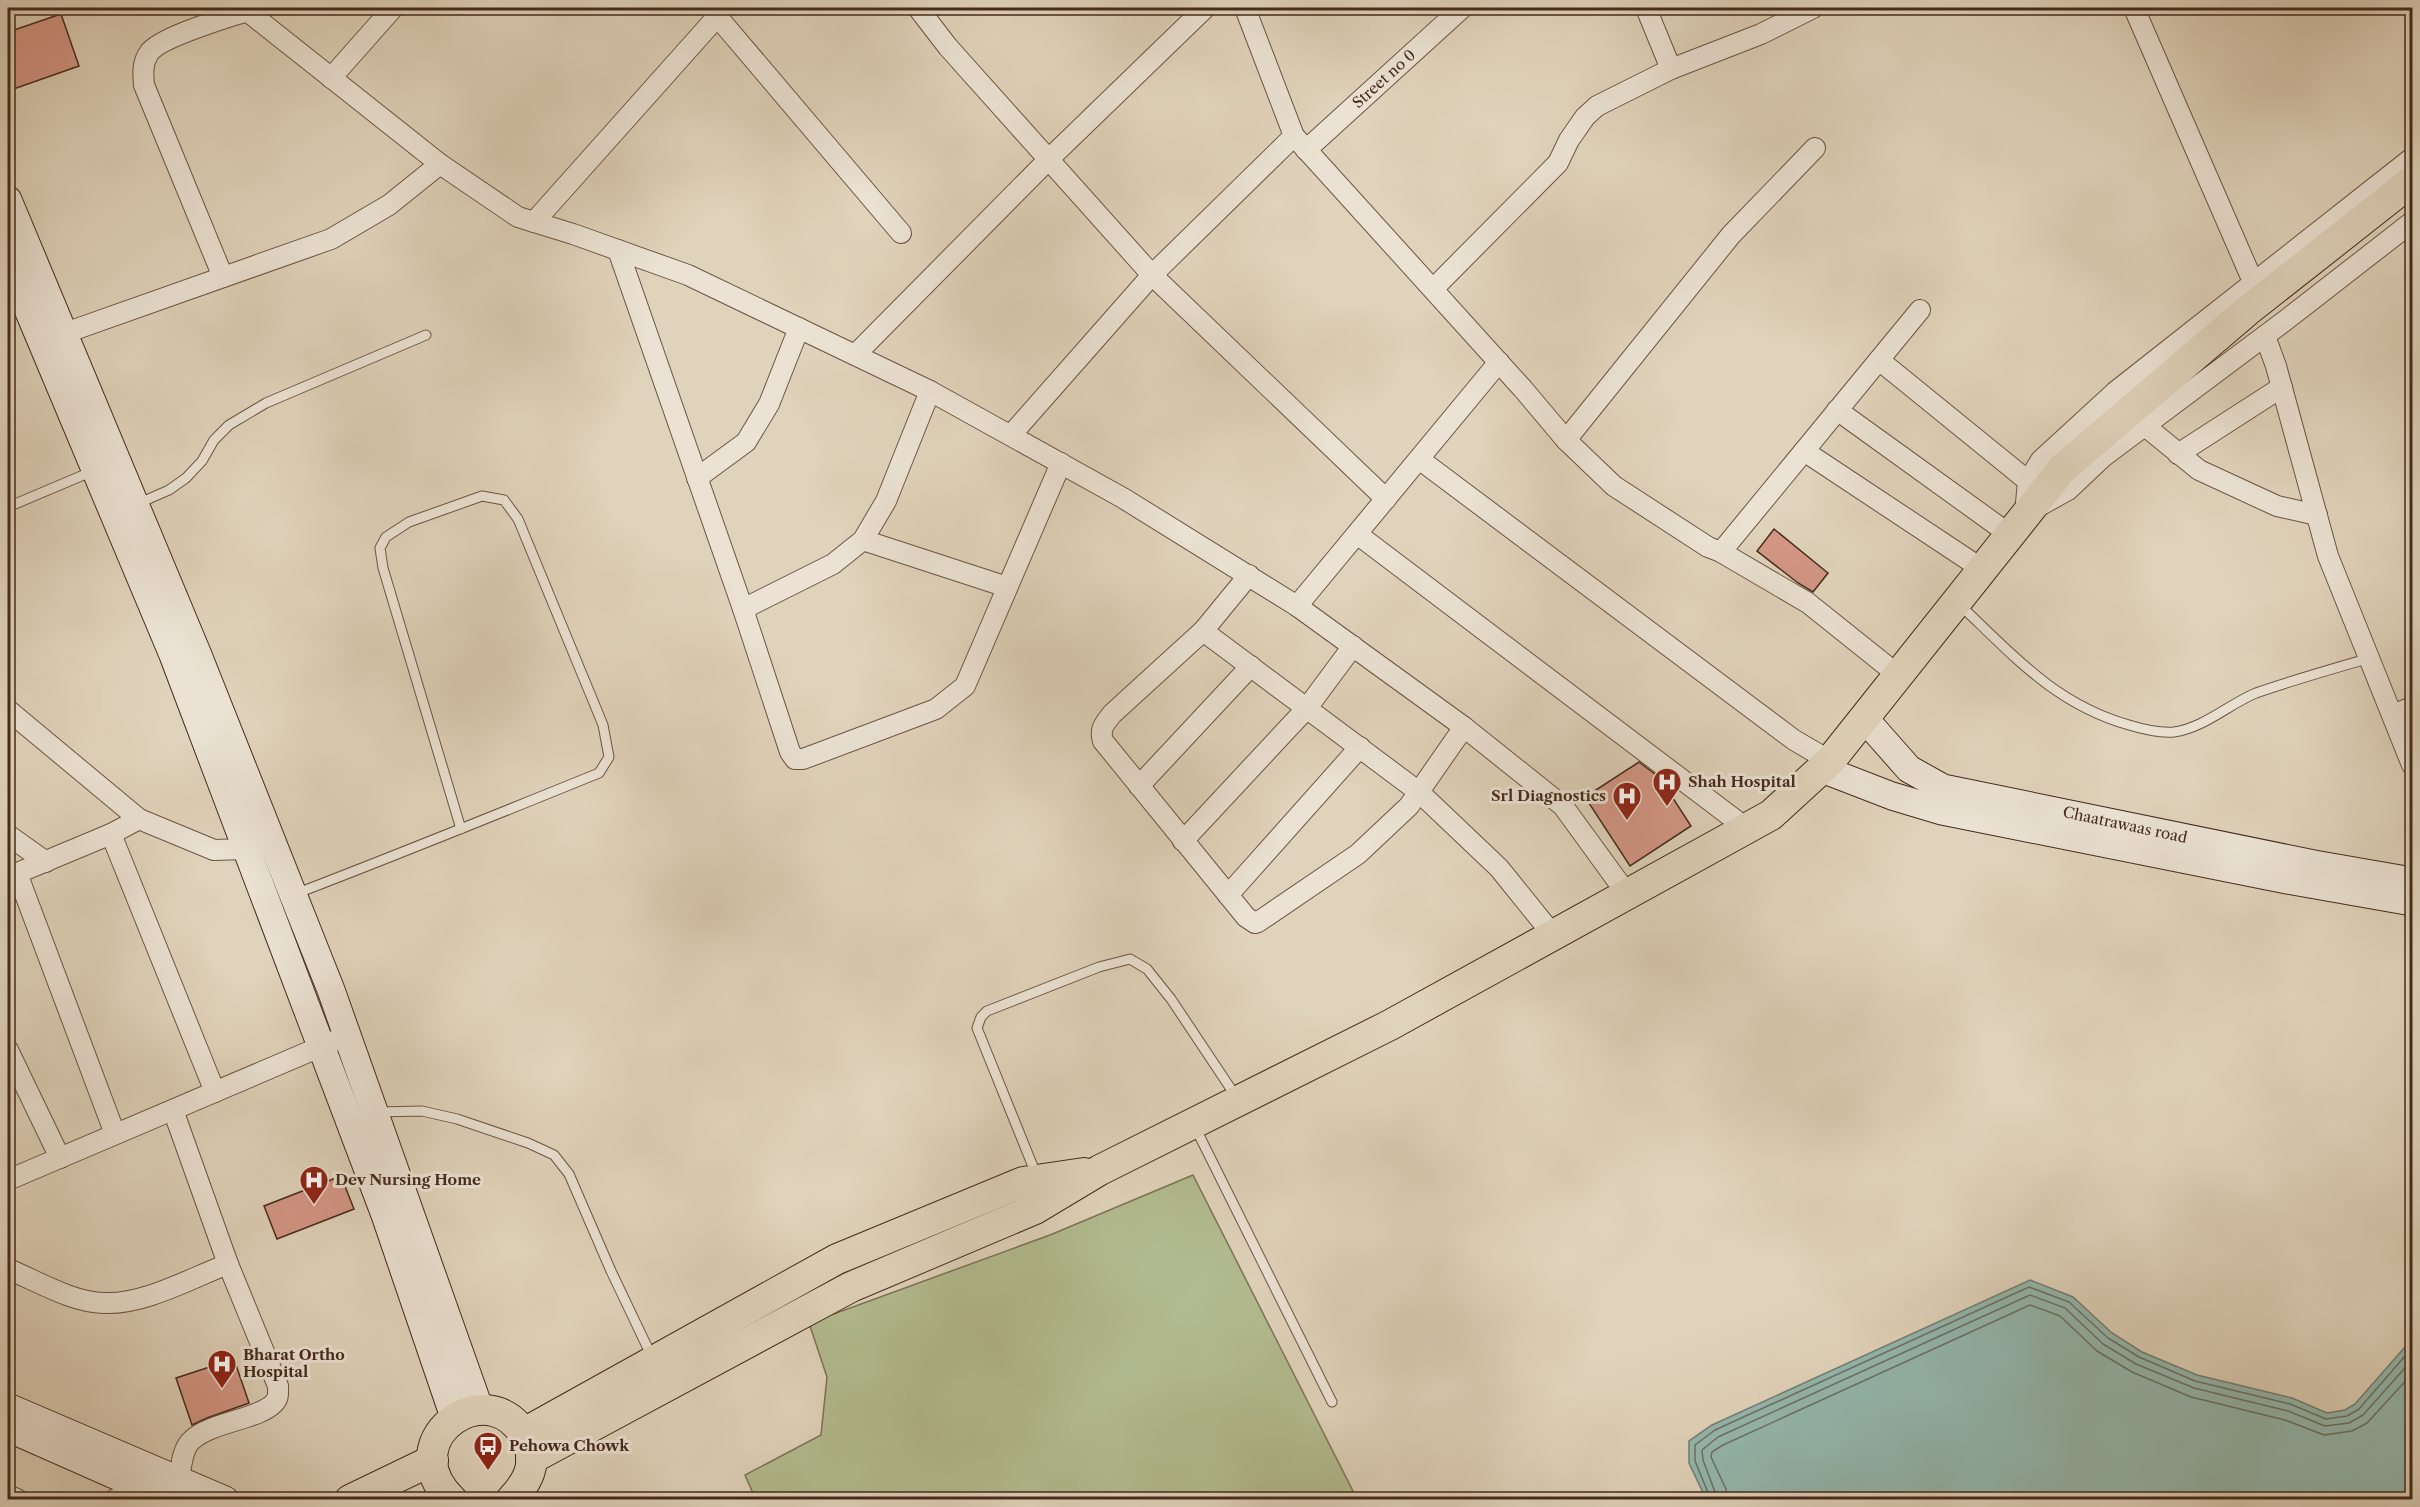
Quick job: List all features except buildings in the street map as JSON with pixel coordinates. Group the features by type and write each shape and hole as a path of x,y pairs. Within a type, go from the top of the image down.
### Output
{"main road":[{"path":"659,1374 793,1318 851,1287 1035,1209 1100,1170 1390,1025 1771,815 1826,765 2063,468 2247,311 2412,181"},
{"path":"8,200 95,470 173,655 246,849 280,898 347,1035 374,1112 467,1413"},
{"path":"8,262 52,338 135,505 198,656 280,898 321,1046 385,1215 467,1413"},
{"name":"Chaatrawaas road","path":"1864,718 1909,769 1943,788 2314,864 2412,881"},
{"path":"1826,765 1892,796 1942,811 2286,880 2412,902"},
{"path":"528,1446 659,1374 779,1292 837,1259 1023,1182 1100,1170"},
{"path":"779,1292 793,1318"},
{"path":"8,1407 175,1490"},
{"path":"445,1498 433,1471 432,1448 440,1431 467,1413 493,1410 511,1419 528,1446 531,1470 524,1487 516,1498"},
{"path":"8,1428 143,1487 175,1490 225,1500"},
{"path":"350,1500 433,1460"}],"street":[{"path":"331,78 393,8"},
{"path":"918,8 948,47 1152,275 1386,499"},
{"path":"855,355 1049,159 1205,8"},
{"path":"1245,8 1300,143 1566,440 1614,486 1708,547 1721,552 1808,603 1898,675"},
{"name":"Street no 0","path":"1011,435 1152,275 1300,143 1462,8"},
{"path":"1646,8 1671,69"},
{"path":"1433,289 1558,163 1569,140 1597,106 1671,69 1761,34 1813,8"},
{"path":"2134,8 2254,284"},
{"path":"224,277 144,85 142,69 149,53 161,43 246,9 440,164 518,217 688,275 930,391 1123,498 1249,575 1353,646 1464,728 1563,806 1627,894"},
{"path":"534,222 713,13 901,232"},
{"path":"1566,440 1731,235 1815,148"},
{"path":"2017,524 2028,481 2041,460 2115,392 2412,158"},
{"path":"52,338 331,239 389,205 440,164"},
{"path":"2017,524 2068,490 2103,457 2412,222"},
{"path":"618,250 743,609 790,752 799,760 936,710 965,686 1061,463"},
{"path":"1721,552 1920,310"},
{"path":"697,478 746,442 769,404 799,328"},
{"path":"2265,336 2282,387 2328,556 2412,765"},
{"path":"1879,360 2028,481"},
{"path":"1297,606 1499,363"},
{"path":"2178,454 2282,387"},
{"path":"743,609 833,564 863,540 886,501 930,391"},
{"path":"1837,410 2017,524"},
{"path":"2145,426 2199,470 2277,506 2317,515"},
{"path":"1804,451 1982,569"},
{"path":"1419,459 1826,765"},
{"path":"1357,534 1746,828"},
{"path":"863,540 1007,588"},
{"path":"1249,575 1203,631 1112,714 1103,725 1100,734 1103,741 1246,917 1255,923 1258,922 1358,854 1409,806 1464,728"},
{"path":"1203,631 1419,792 1499,868 1553,935"},
{"path":"1183,841 1306,708 1353,646"},
{"path":"1139,786 1251,666"},
{"path":"2392,715 2412,707"},
{"path":"8,710 139,819 214,850 246,849"},
{"path":"1228,895 1360,747"},
{"path":"115,1134 12,875 111,834 139,819"},
{"path":"8,834 46,862"},
{"path":"111,834 215,1092"},
{"path":"8,1180 347,1035"},
{"path":"8,1054 60,1158"},
{"path":"173,1110 228,1264 278,1386 278,1397 273,1405 218,1426 192,1440 186,1446 175,1490"},
{"path":"8,1269 77,1298 104,1303 136,1300 228,1264"},
{"path":"114,1500 143,1487"},
{"path":"8,1495 19,1500"}],"lane":[{"path":"135,505 169,490 186,478 202,461 214,440 229,425 266,403 426,335"},
{"path":"8,507 95,470"},
{"path":"280,898 461,829 599,773 609,757 603,725 518,519 504,500 482,496 409,522 386,537 380,548 383,568 461,829"},
{"path":"1956,602 2031,672 2065,697 2091,712 2144,729 2173,732 2191,727 2255,694 2370,658"},
{"path":"1038,1180 977,1028 981,1017 987,1011 1099,967 1130,959 1147,969 1171,999 1239,1100"},
{"path":"374,1112 422,1111 458,1119 528,1143 554,1155 569,1174 659,1374"},
{"path":"1193,1124 1332,1402"}],"green space":[{"path":"1193,1175 1357,1499 756,1500 745,1475 821,1435 827,1377 809,1323 1050,1235"}],"water":[{"path":"2030,1280 2073,1297 2112,1333 2142,1352 2197,1375 2292,1398 2327,1413 2345,1410 2355,1404 2412,1339 2412,1499 1706,1499 1689,1463 1689,1441 1712,1425"}],"place":[{"name":"Shah Hospital","path":"1667,808"},
{"name":"Srl Diagnostics","path":"1627,822"},
{"name":"Dev Nursing Home","path":"314,1206"},
{"name":"Bharat Ortho Hospital","path":"222,1390"},
{"name":"Pehowa Chowk","path":"488,1472"}]}
